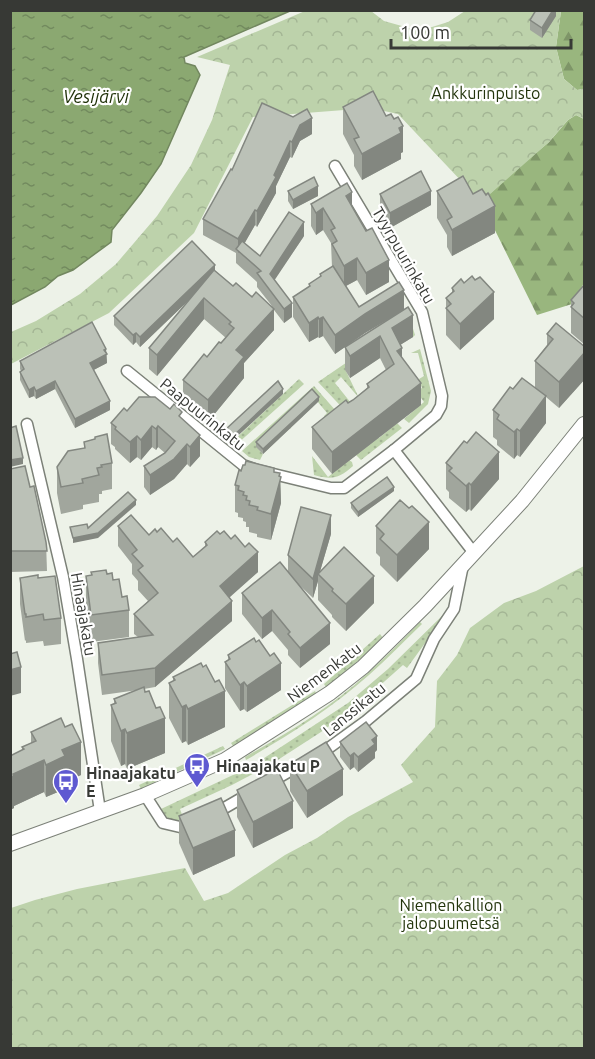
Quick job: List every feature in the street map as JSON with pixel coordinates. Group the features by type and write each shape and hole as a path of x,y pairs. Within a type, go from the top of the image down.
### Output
{"street":[{"name":"Tyyrpuurinkatu","path":"335,166 422,312 442,396 441,406 436,415 394,450"},
{"name":"Paapuurinkatu","path":"128,371 229,455 243,465 257,470 332,488 344,488 394,450"},
{"name":"Hinaajakatu","path":"27,424 63,577 100,811"},
{"name":"Niemenkatu","path":"10,844 145,795 225,760 330,693 363,667 423,609 522,501 585,424"},
{"path":"394,450 474,553"},
{"name":"Lanssikatu","path":"145,795 163,823 180,827 205,818 325,752 416,679 434,639 454,609 463,565"}],"green space":[{"name":"Ankkurinpuisto","path":"305,11 371,11 384,21 420,29 448,22 465,11 561,11 556,47 564,79 577,90 584,89 584,119 576,115 568,120 549,142 481,202 398,114 370,108 253,117 194,233 109,313 11,364 11,332 36,321 80,294 116,264 157,216 191,165 212,120 230,65 197,57"},
{"path":"561,11 584,11 584,89 577,90 564,79 556,47"},
{"path":"576,115 584,119 584,283 572,304 537,315 481,202"},
{"path":"410,319 415,335 413,337 408,329 345,369 359,398 341,377 335,383 379,438 397,423 402,428 361,460 356,455 369,436 318,382"},
{"path":"420,349 431,391 428,404 409,423 404,419 424,402 416,391 422,388 419,379 424,376 418,353 411,353"},
{"path":"299,379 304,384 236,445 232,442"},
{"path":"314,386 336,411 333,427 324,416 327,413 312,395 290,429 283,422 257,447 263,454 260,460 249,457 242,451"},
{"path":"312,456 328,477 349,460 353,466 335,477 330,478 320,477 314,475"},
{"name":"Niemenkallion jalopuumetsä","path":"584,566 584,1048 11,1048 11,908 77,889 185,868 204,901 228,893 348,817 413,782 401,765 435,727 437,681 457,655 470,628 504,603 536,591"},
{"path":"443,615 444,617 407,668 403,665 358,705 321,732 270,765 180,809 184,820 173,820 163,812 161,809 252,766 348,703 388,669"},
{"path":"420,622 422,624 376,669 340,699 246,760 245,757 293,729 339,698 374,668"},
{"path":"380,634 383,638 327,689 324,684"},
{"path":"315,691 317,695 233,746 231,743"},
{"path":"223,746 225,749 141,789 139,785"}],"water":[{"name":"Vesijärvi","path":"11,10 290,11 184,57 185,63 195,66 200,75 161,164 112,230 111,242 73,270 58,276 45,287 11,305"}],"building":[{"path":"536,10 553,10 542,28 530,20"},
{"path":"373,91 386,116 391,114 394,119 398,117 403,126 399,128 401,133 362,154 354,139 359,137 343,107"},
{"path":"262,103 293,117 307,109 312,118 300,125 292,142 290,141 274,175 276,177 238,239 203,219 232,170"},
{"path":"421,171 431,191 390,213 380,194"},
{"path":"463,176 473,194 482,189 486,195 488,193 495,206 452,230 447,220 452,217 437,191"},
{"path":"314,177 318,186 293,200 288,191"},
{"path":"347,183 352,192 346,196 366,231 372,228 389,260 366,273 357,258 344,266 332,244 337,241 331,230 335,228 323,208 316,213 311,204"},
{"path":"289,212 304,222 270,274 292,303 284,309 257,273 261,271 236,249 242,241 260,256"},
{"path":"192,241 215,265 140,337 136,333 133,335 114,316"},
{"path":"333,266 359,307 399,282 404,290 335,335 323,317 319,319 318,317 309,323 293,297"},
{"path":"214,270 233,286 236,283 252,297 256,292 274,309 236,350 244,357 208,400 183,380 204,354 207,357 234,328 229,324 231,322 204,298 157,355 149,348"},
{"path":"472,276 475,280 480,277 494,292 460,324 446,308 451,304 446,298 454,291 452,288 461,279 464,283"},
{"path":"585,284 585,319 571,307 574,303 571,300"},
{"path":"408,307 413,315 392,328 402,348 397,351 421,383 332,452 312,427 346,400 348,403 353,400 369,387 367,384 394,364 380,336 350,356 345,347"},
{"path":"92,322 107,354 90,363 110,401 75,419 55,381 36,391 34,387 29,390 20,372 24,369 20,361"},
{"path":"556,323 585,347 585,352 559,382 535,361 553,339 547,334"},
{"path":"522,378 546,396 520,431 517,429 514,432 497,419 499,415 493,410 510,387 513,389"},
{"path":"278,381 283,389 232,437 225,430"},
{"path":"312,389 319,397 263,449 256,442"},
{"path":"139,397 155,397 170,409 174,404 182,412 179,416 200,435 190,447 187,444 174,459 150,475 144,466 165,453 175,441 158,426 156,429 152,426 141,440 137,436 130,442 111,423 124,408 127,411"},
{"path":"16,426 23,458 10,460 10,428"},
{"path":"476,432 499,452 471,485 469,483 466,486 449,471 452,468 446,463 464,441 467,443"},
{"path":"107,434 112,463 101,465 102,467 97,468 99,475 82,479 83,483 61,487 57,467 68,451 85,448 84,442"},
{"path":"246,461 274,468 274,472 280,473 281,477 271,514 249,505 250,501 246,500 247,496 238,490 239,486 235,485 239,470 241,471"},
{"path":"25,466 30,487 34,486 47,551 10,551 10,469"},
{"path":"387,477 394,487 358,512 351,503"},
{"path":"128,492 136,500 98,533 73,538 70,527 87,524 88,528"},
{"path":"400,500 409,508 412,506 429,522 397,555 380,539 384,534 376,526"},
{"path":"301,507 331,515 313,579 288,555"},
{"path":"131,515 149,535 155,529 157,532 161,528 173,542 177,538 193,557 207,545 205,542 217,531 220,534 224,531 231,539 235,535 245,547 249,543 258,552 220,586 232,601 155,668 102,675 98,643 153,635 134,614 158,593 138,570 143,566 132,554 137,550 118,526"},
{"path":"344,547 374,576 346,604 318,574"},
{"path":"280,562 330,623 300,648 272,610 262,618 242,593"},
{"path":"106,570 107,574 112,573 113,580 119,579 122,597 127,596 129,610 91,615 86,576 92,575 91,572"},
{"path":"38,575 38,578 55,576 61,618 44,620 43,614 26,617 20,578"},
{"path":"254,638 256,642 259,640 270,656 274,653 281,663 247,686 244,682 240,685 225,662 230,659 228,655"},
{"path":"17,652 21,667 10,670 10,654"},
{"path":"201,663 203,667 206,665 215,682 219,680 225,691 188,709 186,705 182,707 169,683 175,680 173,677"},
{"path":"144,687 145,692 149,691 156,708 160,707 165,718 127,733 125,729 121,731 111,705 116,703 114,699"},
{"path":"61,718 65,727 72,724 81,742 62,750 65,756 46,765 44,760 10,777 10,756 36,741 31,732"},
{"path":"366,722 377,736 372,740 375,744 358,757 354,753 350,756 340,742"},
{"path":"326,742 343,769 307,791 290,764"},
{"path":"277,769 293,801 253,822 237,790"},
{"path":"221,798 235,830 193,848 179,816"}],"place":[{"name":"Hinaajakatu P","path":"197,789"},
{"name":"Hinaajakatu E","path":"66,805"}]}
